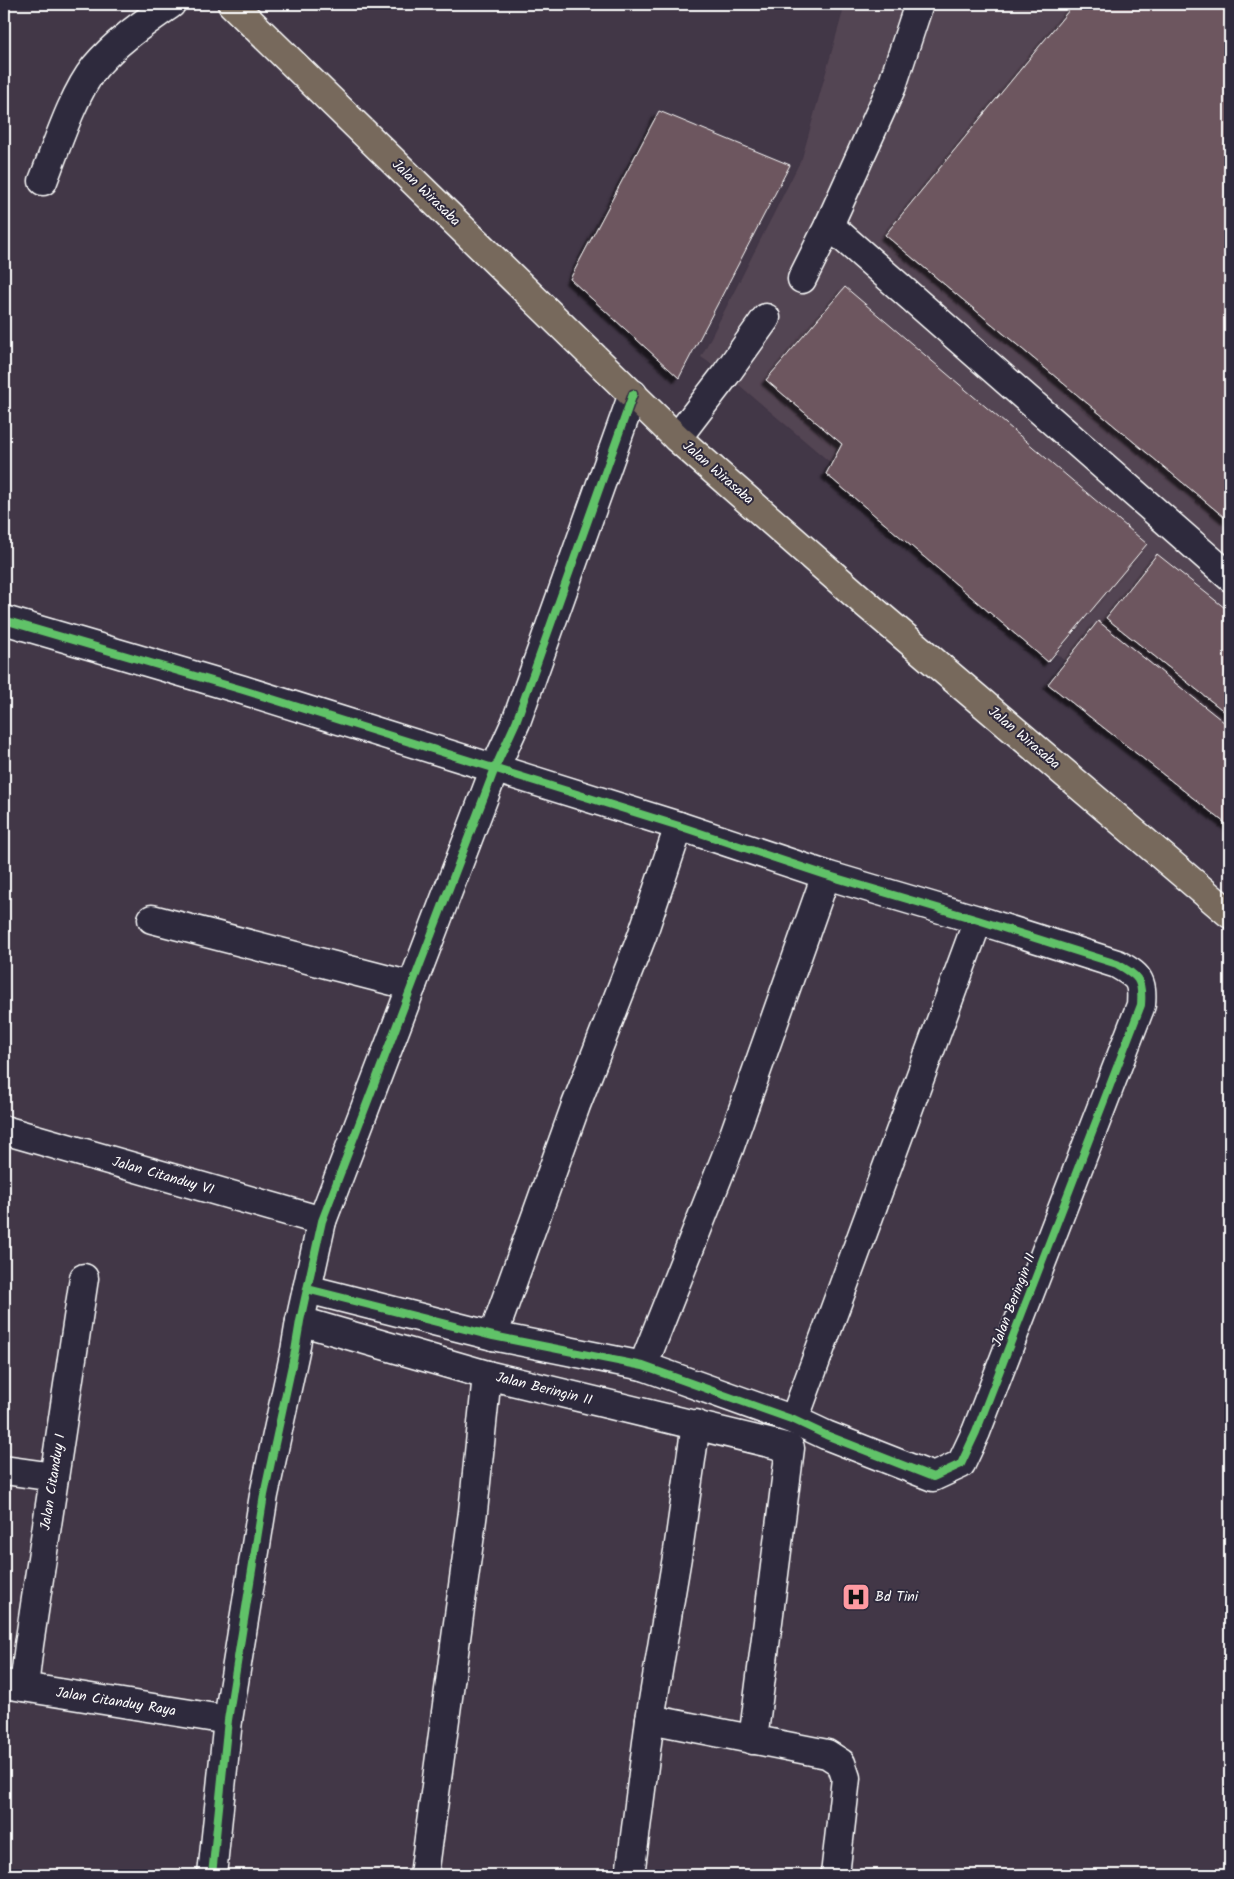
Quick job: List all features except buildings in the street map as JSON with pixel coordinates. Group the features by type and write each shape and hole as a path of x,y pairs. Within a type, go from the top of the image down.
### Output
{"main road":[{"name":"Jalan Wirasaba","path":"232,4 677,438 866,603 1230,914"}],"street":[{"path":"43,181 75,101 94,68 120,40 171,4"},
{"path":"802,278 892,86 919,4"},
{"path":"828,225 1230,578"},
{"path":"677,438 766,318"},
{"path":"212,1875 228,1720 264,1495 322,1221 495,768 516,722 634,394"},
{"path":"4,620 243,690 679,826 826,875 978,920 794,1420"},
{"path":"493,1336 576,1105 642,936 679,826"},
{"path":"643,1366 729,1149 826,875"},
{"path":"152,919 412,986"},
{"name":"Jalan Beringin II","path":"307,1289 493,1336 643,1366 794,1420 826,1435 934,1477 961,1464 976,1432 1141,1004 1142,990 1136,975 1117,964 978,920"},
{"name":"Jalan Citanduy VI","path":"4,1130 322,1221"},
{"name":"Jalan Citanduy I","path":"14,1686 54,1477 84,1278"},
{"name":"Jalan Beringin II","path":"300,1321 487,1375 790,1448 753,1740"},
{"path":"424,1875 473,1512 487,1375"},
{"path":"630,1875 650,1719 678,1551 696,1424"},
{"path":"4,1470 54,1477"},
{"name":"Jalan Citanduy Raya","path":"14,1686 228,1720"},
{"path":"650,1719 827,1754 841,1763 846,1778 834,1875"}],"shaded area":[{"path":"845,4 1230,4 1230,801 726,374 701,357 802,158"}],"cycle path":[{"path":"212,1875 228,1720 264,1495 322,1221 495,768 516,722 633,394"},
{"path":"4,620 243,690 679,826 826,875 1117,964 1134,975 1140,984 1141,1005 976,1432 961,1464 933,1477 826,1435 794,1420 643,1366 493,1336 307,1289"}],"place":[{"name":"Bd Tini","path":"856,1597"}]}
